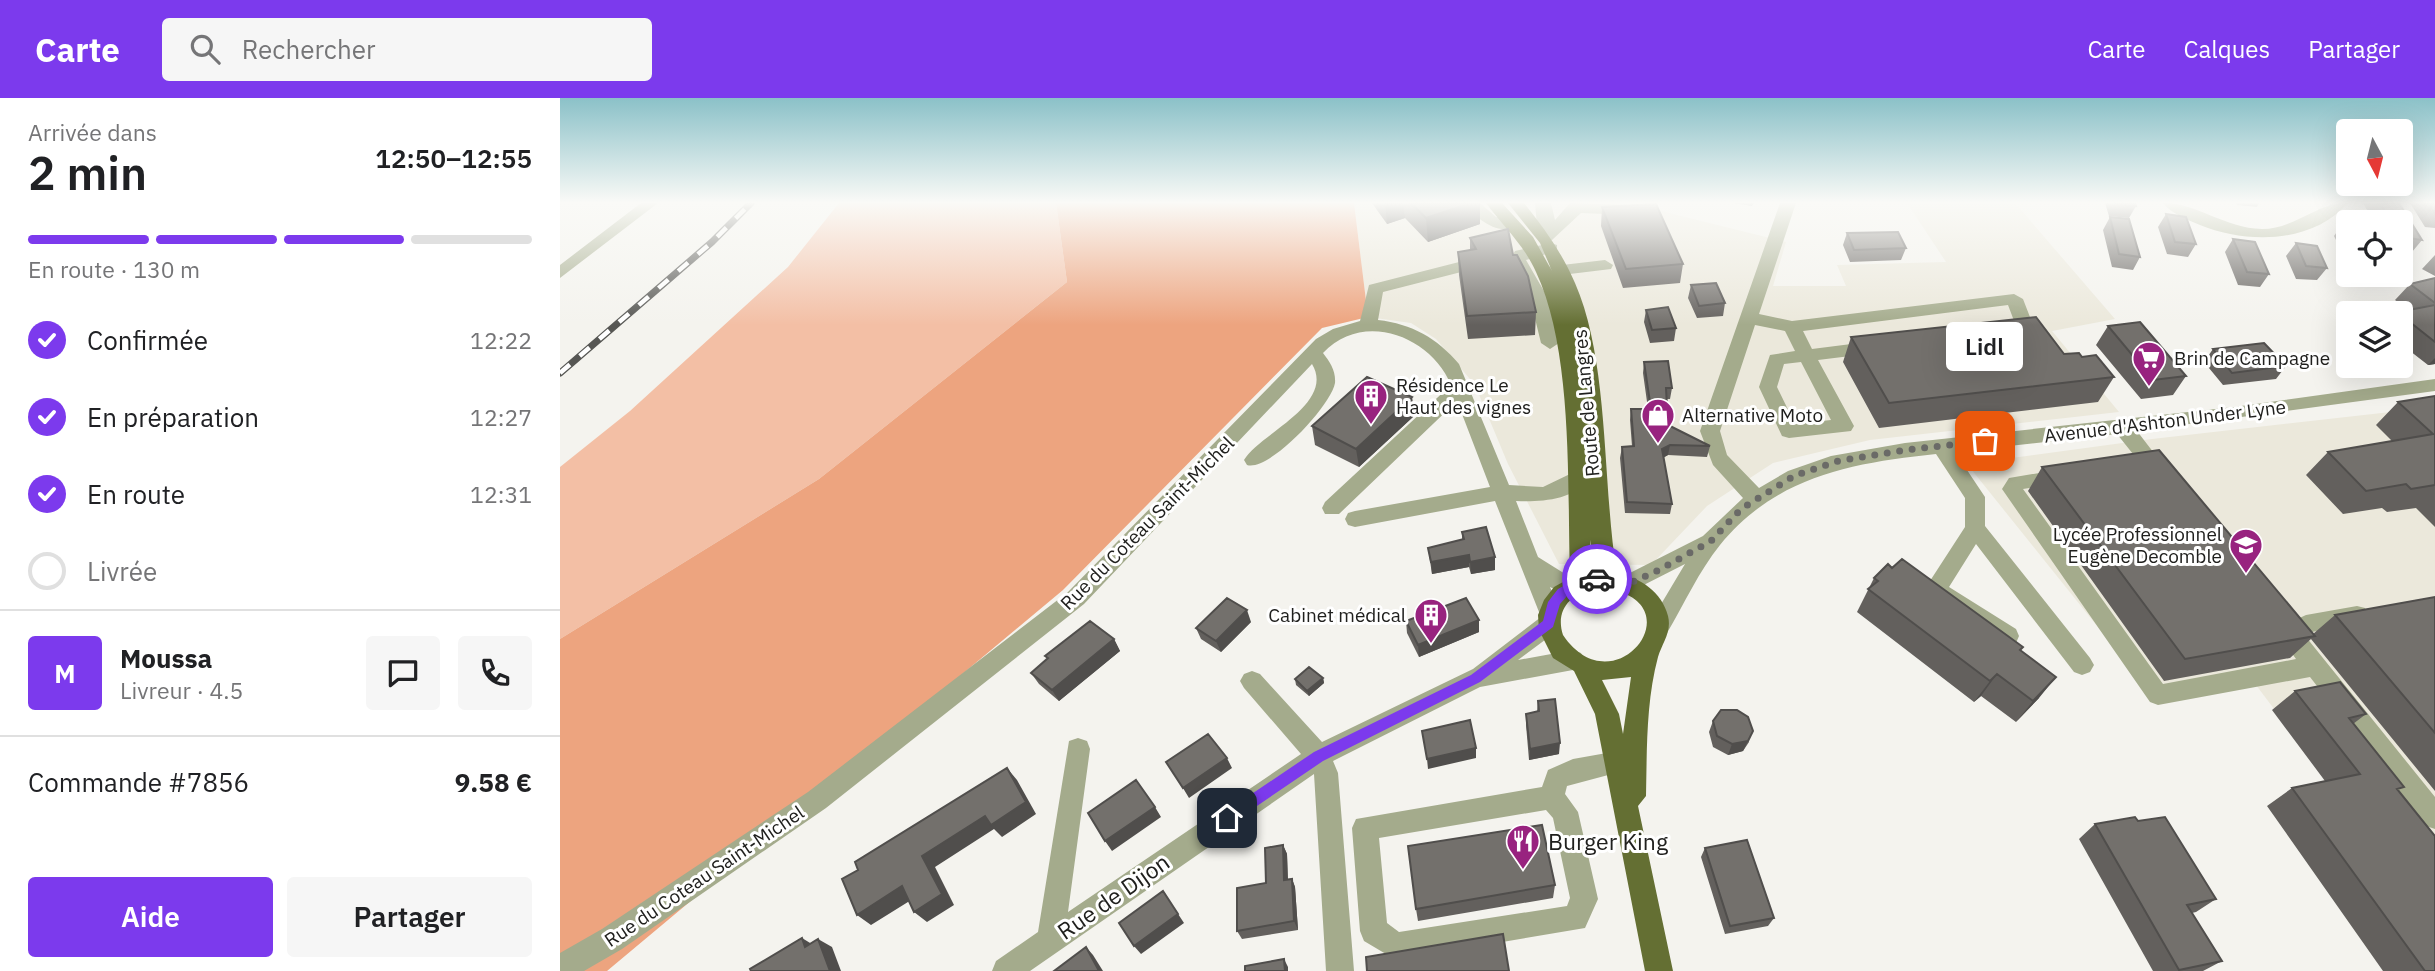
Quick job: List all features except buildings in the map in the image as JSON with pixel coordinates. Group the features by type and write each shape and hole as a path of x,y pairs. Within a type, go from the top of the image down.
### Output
{"main road":[{"name":"Route de Langres","path":"1543,245 1554,271 1573,296 1584,345 1598,542 1617,581"},
{"name":"Route de Langres","path":"1554,271 1557,301 1568,342 1577,479 1575,585"},
{"path":"1631,826 1636,714 1647,656 1657,640 1660,626 1648,599 1617,581 1575,585 1554,602 1549,618 1556,645 1578,663 1607,714 1659,971"},
{"path":"1578,663 1607,670 1624,668 1647,656"}],"street":[{"path":"560,273 598,244"},
{"path":"1758,499 1745,489 1710,444 1710,431 1774,244"},
{"path":"1543,245 1521,254 1518,260 1539,298 1550,343"},
{"path":"1554,271 1605,265"},
{"path":"1368,325 1375,289 1423,283 1463,267"},
{"path":"1749,318 1792,327 2014,299 2026,330 1998,333"},
{"name":"Rue du Coteau Saint-Michel","path":"560,969 612,939 817,800 1076,598 1162,513 1313,352 1336,332 1368,325 1395,327 1426,340 1444,356 1461,387 1531,564 1549,618"},
{"path":"1792,327 1805,355 1843,426 1790,431 1768,387 1776,359 1805,355 1888,345"},
{"path":"1426,340 1443,329"},
{"path":"1254,460 1318,404 1325,387 1325,372 1313,352"},
{"name":"Avenue d'Ashton Under Lyne","path":"1660,626 1711,541 1741,509 1794,476 1838,461 1941,446 2234,414 2435,385"},
{"path":"1332,508 1461,387"},
{"path":"2122,426 2172,489"},
{"path":"1941,446 1975,497 1975,528 1936,590 2008,636"},
{"path":"2124,467 2151,463"},
{"path":"2084,473 2016,483 2012,489 2158,695 2315,666"},
{"path":"1355,519 1502,492 1545,495 1577,479"},
{"path":"1975,528 2082,666"},
{"name":"Avenue d'Ashton Under Lyne","path":"1617,581 1711,541"},
{"path":"1531,564 1575,585"},
{"path":"2272,611 2435,817"},
{"path":"2291,636 2306,624 2382,611"},
{"name":"Rue de Dijon","path":"1006,971 1319,757 1476,678 1549,618"},
{"name":"Rue de Dijon","path":"1476,678 1578,663"},
{"path":"1252,681 1319,757 1326,773 1340,971"},
{"path":"1051,939 1078,749"},
{"path":"1551,797 1557,778 1573,770 1618,762"},
{"path":"1551,797 1564,811 1584,899 1575,918 1396,946 1374,931 1365,828 1551,797"}],"shaded area":[{"path":"807,244 1062,244 1067,282 819,479 560,639 560,467 630,411 788,267"},
{"path":"1062,244 1359,244 1368,317 1322,328 1063,590 607,971 560,971 560,639 819,479 1067,282"},
{"path":"1359,244 1785,244 1773,286 1846,286 1837,265 1946,262 1934,244 2050,244 2115,319 2052,331 2119,412 1870,440 1773,463 1707,506 1651,565 1559,564 1508,464 1475,385 1436,339 1411,323 1368,317"},
{"name":"Lycée Professionnel Eugène Decomble","path":"2435,407 2435,923 2256,685 2158,702 1967,464 2152,439"}],"railway":[{"path":"560,373 710,244"}],"way so far":[{"path":"1597,579 1628,584 1659,570 1711,541 1741,509 1794,476 1838,461 1985,441"}],"place":[{"name":"Brin de Campagne","path":"2149,388"},
{"name":"Résidence Le Haut des vignes","path":"1371,426"},
{"name":"Lidl","path":"1985,441"},
{"name":"Alternative Moto","path":"1658,445"},
{"name":"Lycée Professionnel Eugène Decomble","path":"2246,575"},
{"name":"Cabinet médical","path":"1431,645"},
{"name":"Burger King","path":"1523,871"}],"route":[{"path":"1227,818 1319,757 1476,678 1549,624 1554,602 1562,592 1581,582 1597,579"}]}
